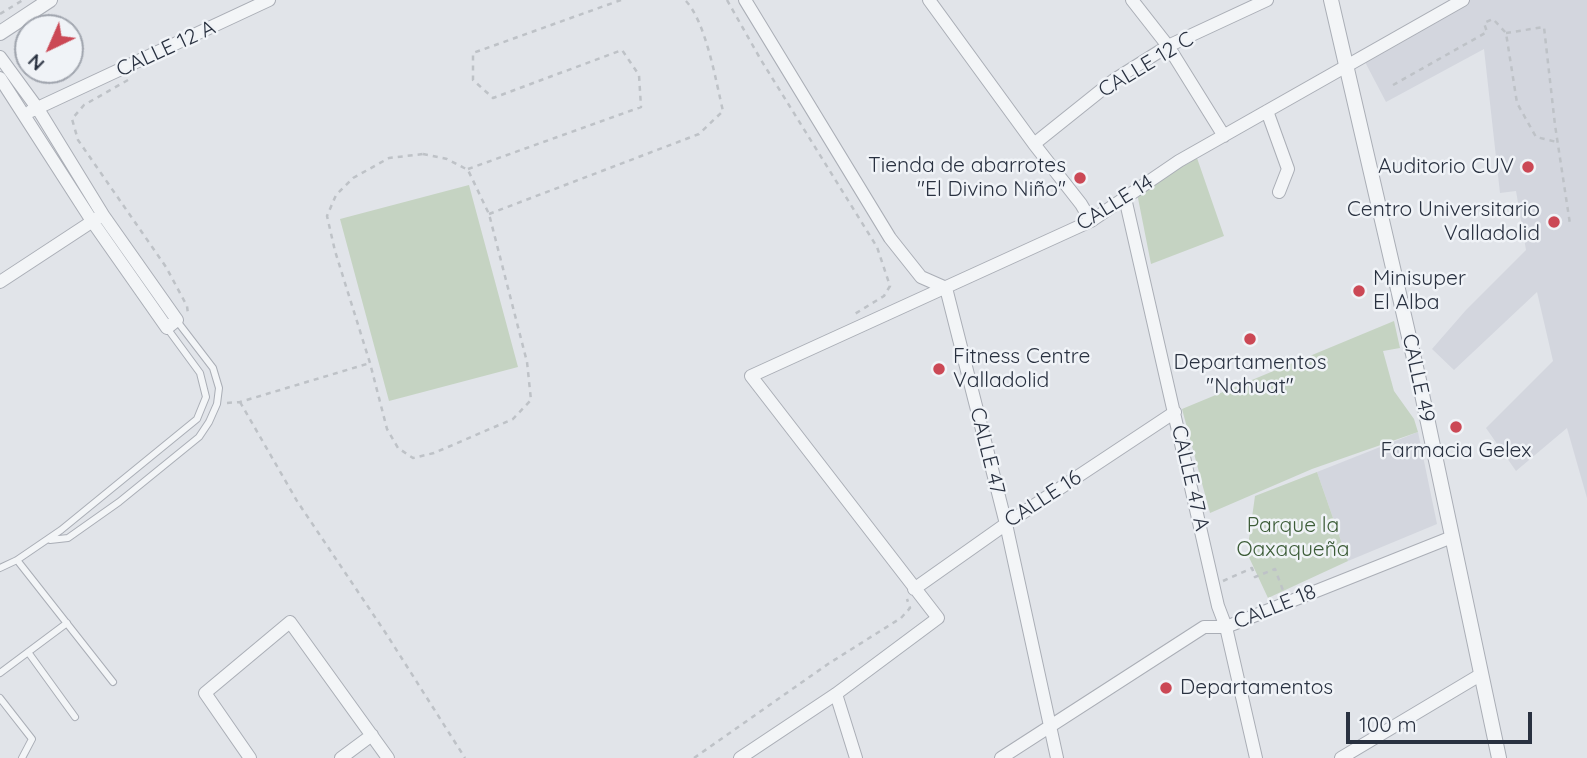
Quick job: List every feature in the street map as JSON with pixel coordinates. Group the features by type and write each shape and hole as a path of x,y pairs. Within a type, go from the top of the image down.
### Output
{"street":[{"path":"0,33 50,0"},
{"name":"CALLE 12 A","path":"24,113 38,109 269,0"},
{"path":"745,0 890,237 933,293"},
{"path":"929,0 1091,221"},
{"path":"1132,0 1168,46 1224,136"},
{"name":"CALLE 12 C","path":"1034,144 1114,80 1168,46 1267,0"},
{"name":"CALLE 49","path":"1331,0 1348,66 1499,758"},
{"name":"CALLE 14","path":"909,590 751,376 1091,221 1180,161 1463,0"},
{"path":"0,57 38,109 98,218"},
{"path":"0,78 172,324"},
{"path":"1267,111 1288,169 1279,192"},
{"name":"CALLE 47 A","path":"1125,198 1218,606 1226,627 1256,758"},
{"path":"0,282 98,218"},
{"path":"921,277 946,288"},
{"name":"CALLE 47","path":"946,288 1006,524 1048,727 1057,758"},
{"name":"CALLE 16","path":"909,590 1175,412"},
{"name":"CALLE 18","path":"1001,758 1204,627 1226,627 1452,537"},
{"path":"740,758 836,694 938,618 909,590"},
{"path":"250,758 205,693 290,622 388,758"},
{"path":"1341,758 1480,675"},
{"path":"836,694 856,758"},
{"path":"341,758 372,735"}],"lane":[{"path":"48,541 68,538 119,502 199,437 216,404 219,388 213,368 188,334 172,324"},
{"path":"0,568 48,541 197,419 206,397 200,373 172,324"},
{"path":"17,560 113,682"},
{"path":"0,673 67,623"},
{"path":"28,652 75,717"},
{"path":"0,698 32,739 22,758"}],"path":[{"path":"0,14 23,0"},
{"path":"468,170 641,107 639,75 622,50 493,98 473,80 473,53 621,0"},
{"path":"489,214 699,134 723,111 708,48 690,5 685,0"},
{"path":"727,0 877,247 890,286 884,296 848,318"},
{"path":"1393,85 1487,32 1484,23 1493,19 1506,33 1517,103 1536,137 1557,142"},
{"path":"1506,33 1544,27 1557,142 1570,224"},
{"path":"133,78 85,105 72,119 78,140 166,267 187,306 188,334"},
{"path":"423,154 447,159 468,170 489,214 527,362 531,400 513,419 434,453 413,458 398,448 387,429 327,216 336,195 353,178 388,158 423,154"},
{"path":"216,404 240,402 370,363"},
{"path":"240,402 297,501 465,758"},
{"path":"1214,585 1252,568 1255,577 1275,569 1288,603"},
{"path":"694,758 828,664 901,618 910,608 909,590"}],"shaded area":[{"name":"Centro Universitario Valladolid","path":"1467,0 1587,0 1587,498 1567,428 1516,471 1486,428 1553,361 1537,292 1454,370 1432,349 1466,310 1526,250 1516,191 1500,193 1484,49 1386,102 1365,62"},
{"path":"1418,432 1437,524 1348,561 1317,472"}],"green space":[{"path":"1197,158 1224,236 1151,264 1137,193"},
{"path":"469,185 518,367 389,401 340,219"},
{"path":"1394,321 1400,348 1383,351 1394,391 1414,419 1418,432 1312,469 1210,513 1182,409"},
{"name":"Parque la Oaxaqueña","path":"1317,472 1348,561 1268,598 1247,553 1255,496"}],"place":[{"name":"Auditorio CUV","path":"1528,167"},
{"name":"Tienda de abarrotes \"El Divino Niño\"","path":"1080,178"},
{"name":"Centro Universitario Valladolid","path":"1554,222"},
{"name":"Minisuper El Alba","path":"1359,291"},
{"name":"Departamentos \"Nahuat\"","path":"1250,339"},
{"name":"Fitness Centre Valladolid","path":"939,369"},
{"name":"Farmacia Gelex","path":"1456,427"},
{"name":"Departamentos","path":"1166,688"}]}
